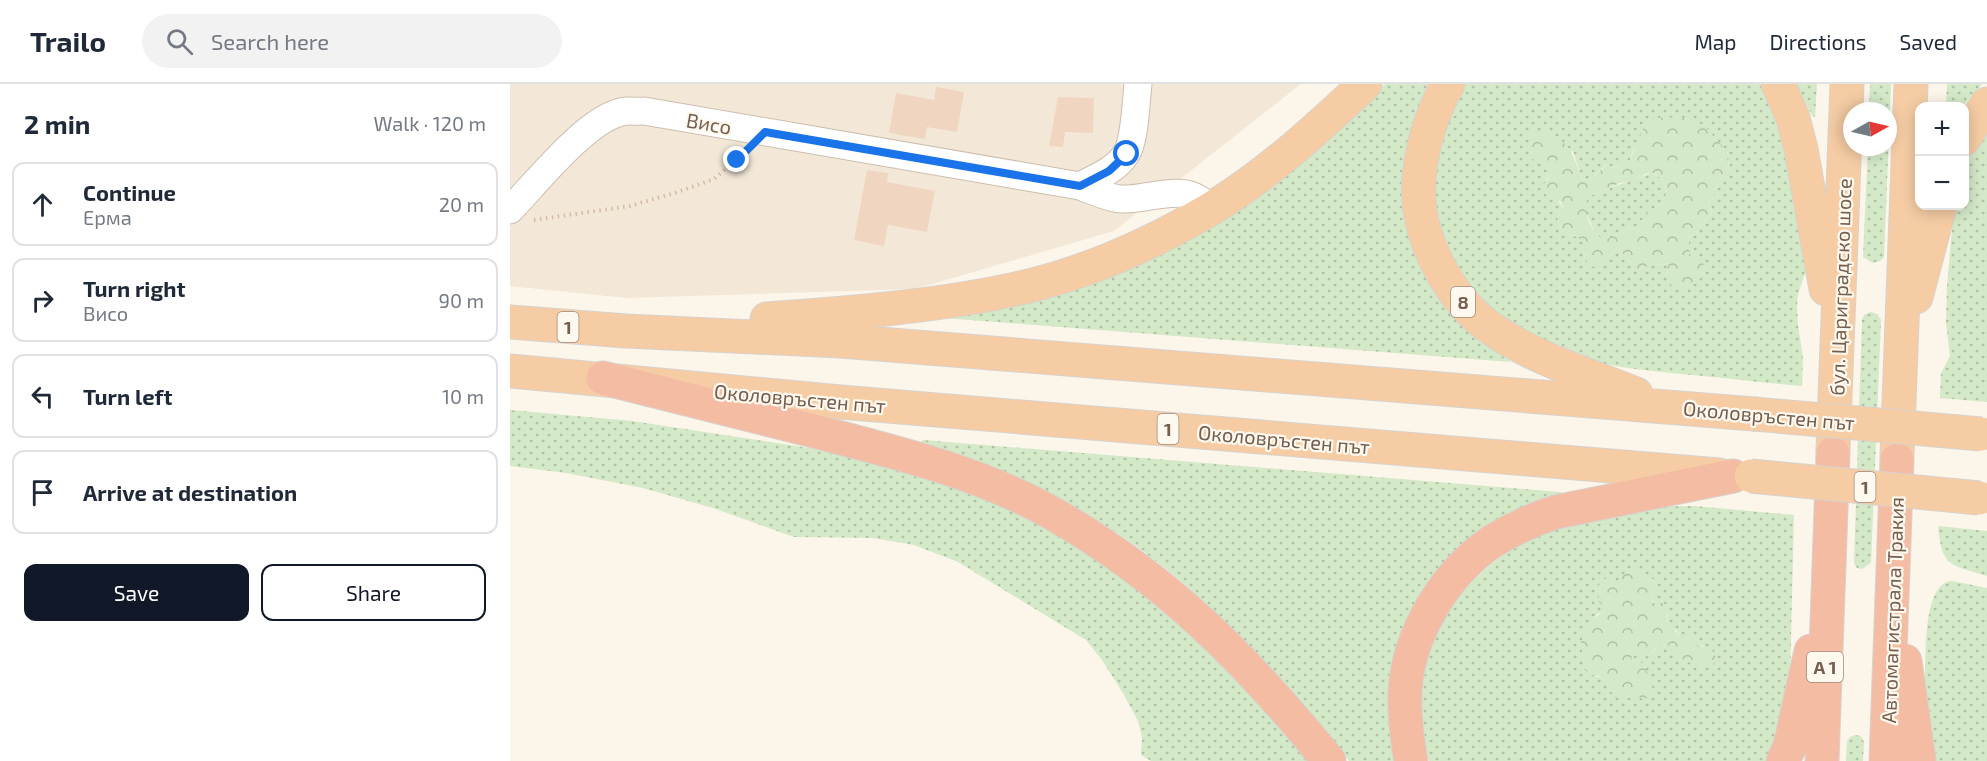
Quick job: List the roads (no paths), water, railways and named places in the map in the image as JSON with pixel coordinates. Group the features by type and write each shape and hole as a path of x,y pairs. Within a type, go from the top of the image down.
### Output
{"highway":[{"path":"626,331 857,312 954,301 1013,290 1095,265 1134,249 1209,209 1244,186 1295,146 1365,84"},
{"name":"8","path":"1448,84 1437,104 1426,133 1419,181 1422,219 1435,260 1451,288 1469,309 1493,330 1518,345 1669,407"},
{"path":"1778,84 1792,118 1801,149 1837,351"},
{"name":"бул. Цариградско шосе","path":"1828,574 1847,84"},
{"path":"1900,354 1911,84"},
{"path":"1969,133 1987,104"},
{"path":"1900,354 1939,210"},
{"name":"Околовръстен път","path":"510,322 626,331 841,341 1984,434"},
{"name":"Автомагистрала Тракия","path":"1886,761 1900,354"},
{"name":"Околовръстен път","path":"510,371 840,402 1983,498"},
{"path":"603,378 858,442 936,465 1048,511 1120,556 1196,616 1236,654 1329,761"},
{"path":"1411,761 1405,692 1410,661 1422,626 1430,611 1455,575 1473,557 1505,534 1556,512 1742,476"},
{"path":"1783,761 1790,746 1828,574"},
{"name":"A 1","path":"1822,761 1828,574"},
{"path":"1893,576 1919,761"}],"street":[{"path":"1080,186 1109,171 1127,154 1134,125 1138,84"},
{"name":"Висо","path":"518,216 566,152 597,123 621,112 644,111 1080,186 1104,196 1122,199 1175,193 1196,196 1209,209"}]}
